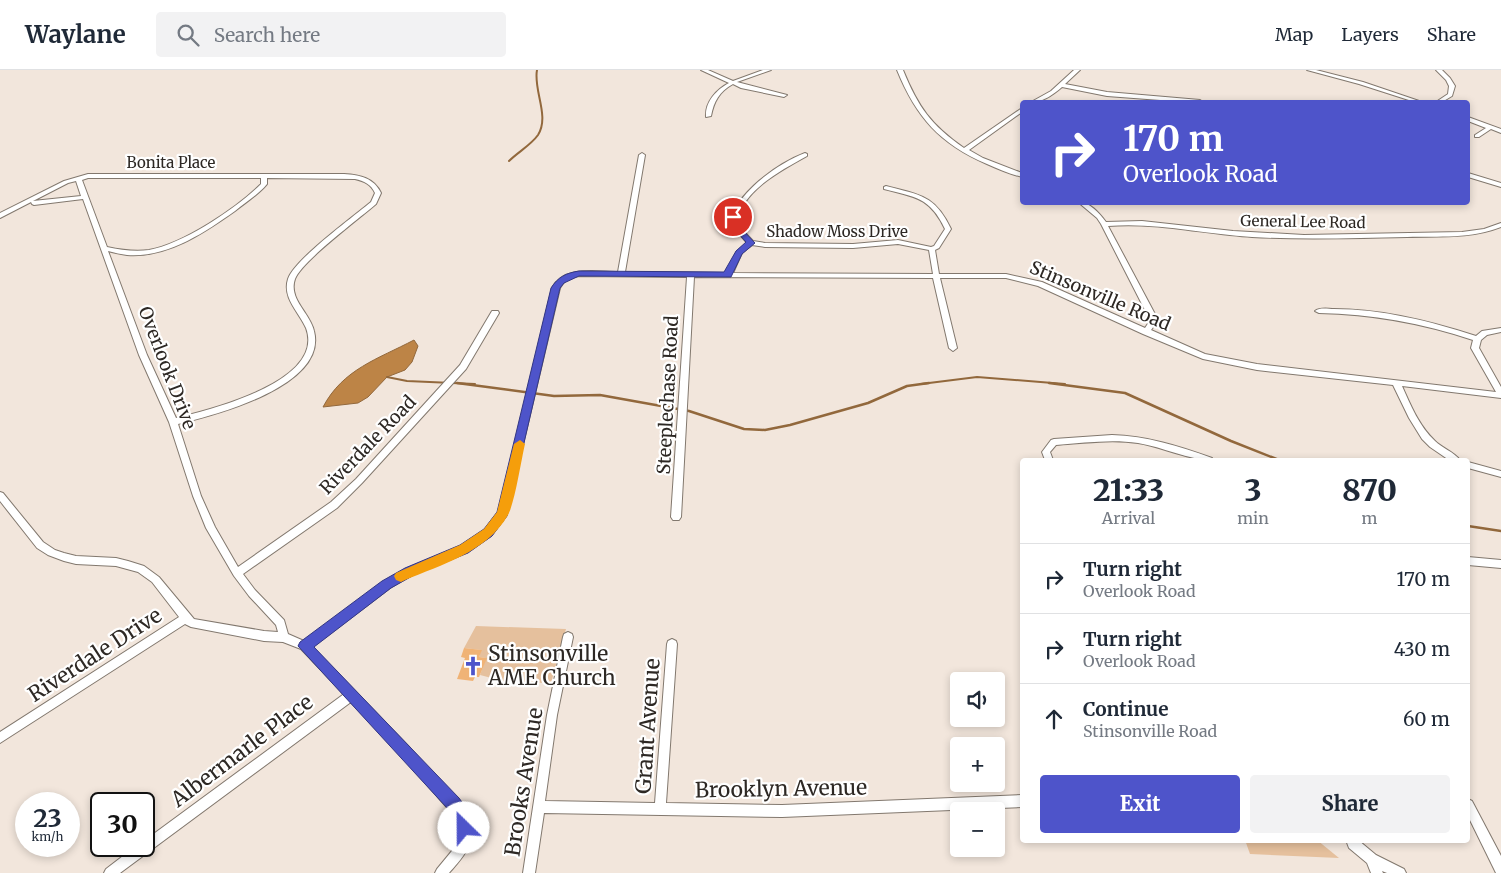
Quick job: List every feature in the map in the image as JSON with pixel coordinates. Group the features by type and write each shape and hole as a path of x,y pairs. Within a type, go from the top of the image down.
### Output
{"street":[{"path":"704,70 733,83 759,91 784,95"},
{"path":"708,116 710,102 717,93 733,83 768,70"},
{"path":"900,70 906,90 922,116 941,135 964,151 991,164 1020,174"},
{"path":"1037,100 1060,86 1077,70"},
{"path":"1310,70 1361,83 1413,100"},
{"path":"1439,70 1452,86 1450,95 1442,100"},
{"path":"1060,86 1107,94 1177,100"},
{"path":"964,151 1020,113"},
{"path":"1470,120 1501,131"},
{"path":"1477,136 1491,127"},
{"path":"621,274 642,155"},
{"name":"Shadow Moss Drive","path":"806,156 778,171 760,185 736,210 733,223 751,243 775,246 829,247 898,242 932,249"},
{"name":"Bonita Place","path":"78,178 96,176 344,176 359,178 374,185 377,191 378,197 374,203 302,265 292,277 290,290 310,329 313,339 311,350 302,365 281,382 238,405 173,422"},
{"path":"106,249 128,254 167,249 194,237 258,191 264,184 264,176"},
{"path":"1470,176 1501,186"},
{"path":"0,216 78,178"},
{"name":"Overlook Drive","path":"78,178 144,355 173,422 197,496 211,528 237,573 252,593 280,623 284,637"},
{"path":"886,188 920,197 939,210 948,229 937,247 932,249 935,276 953,348"},
{"path":"19,208 43,201 86,196"},
{"path":"1085,205 1099,217 1104,224 1152,316 1153,322 1146,332"},
{"name":"General Lee Road","path":"1104,224 1151,222 1225,233 1291,236 1462,234 1485,231 1501,225"},
{"path":"728,275 739,252 751,243"},
{"path":"110,265 128,254"},
{"name":"Steeplechase Road","path":"676,517 691,274"},
{"name":"Stinsonville Road","path":"305,646 387,584 464,549 488,533 503,513 557,284 570,275 1006,276 1025,279 1203,356 1219,360 1501,395"},
{"path":"1319,311 1337,311 1418,321 1440,326 1477,339"},
{"name":"Riverdale Road","path":"237,573 326,510 359,481 463,367 495,313"},
{"path":"1501,330 1486,333 1477,339 1475,348 1501,395"},
{"path":"1396,383 1410,414 1424,436 1453,458"},
{"path":"1048,458 1046,452 1054,442 1113,438 1142,441 1203,458"},
{"path":"1470,466 1501,474"},
{"path":"0,495 40,545 48,552 69,560 119,563 141,569 157,581 191,623 264,636 284,637 305,646 463,816 465,839 461,850 441,873"},
{"path":"1470,561 1501,564"},
{"name":"Riverdale Drive","path":"0,738 186,618"},
{"name":"Brooks Avenue","path":"529,873 552,715 568,637"},
{"name":"Grant Avenue","path":"660,810 672,644"},
{"name":"Albermarle Place","path":"110,873 350,696"},
{"name":"Brooklyn Avenue","path":"539,807 660,810 850,810 1020,801"},
{"path":"1470,809 1501,869"},
{"path":"1352,843 1372,859 1400,873"},
{"path":"1372,859 1377,873"}],"shaded area":[{"path":"414,340 418,346 412,362 405,370 387,377 368,397 358,403 323,407 331,394 351,374 362,366"},
{"path":"476,626 566,629 551,683 507,682 480,675 486,658 479,657 481,650 464,648"},
{"path":"1246,843 1321,843 1339,858 1250,854"}],"building":[{"name":"Stinsonville AME Church","path":"464,648 482,650 479,657 487,658 479,677 475,677 473,681 457,679 465,658 461,657"}],"waterway":[{"path":"509,161 535,139 541,128 542,111 536,78 537,70"},
{"path":"387,377 407,381 459,383"},
{"path":"929,383 977,377 1065,384"},
{"path":"459,383 475,384"},
{"path":"459,383 554,396 600,395 689,411 744,429 765,430 790,425 868,403 907,386 929,383"},
{"path":"921,384 929,383"},
{"path":"1049,383 1125,393 1231,441 1274,458"},
{"path":"1470,526 1501,531"}],"slow traffic":[{"path":"401,576 425,564 464,549 488,533 503,513 520,444"}],"place":[{"name":"Stinsonville AME Church","path":"473,666"}],"route":[{"path":"464,828 463,816 453,804 305,646 387,584 425,564 464,549 488,533 503,513 557,284 570,275 579,274 728,275 739,252 751,243 733,223 733,217"}]}
